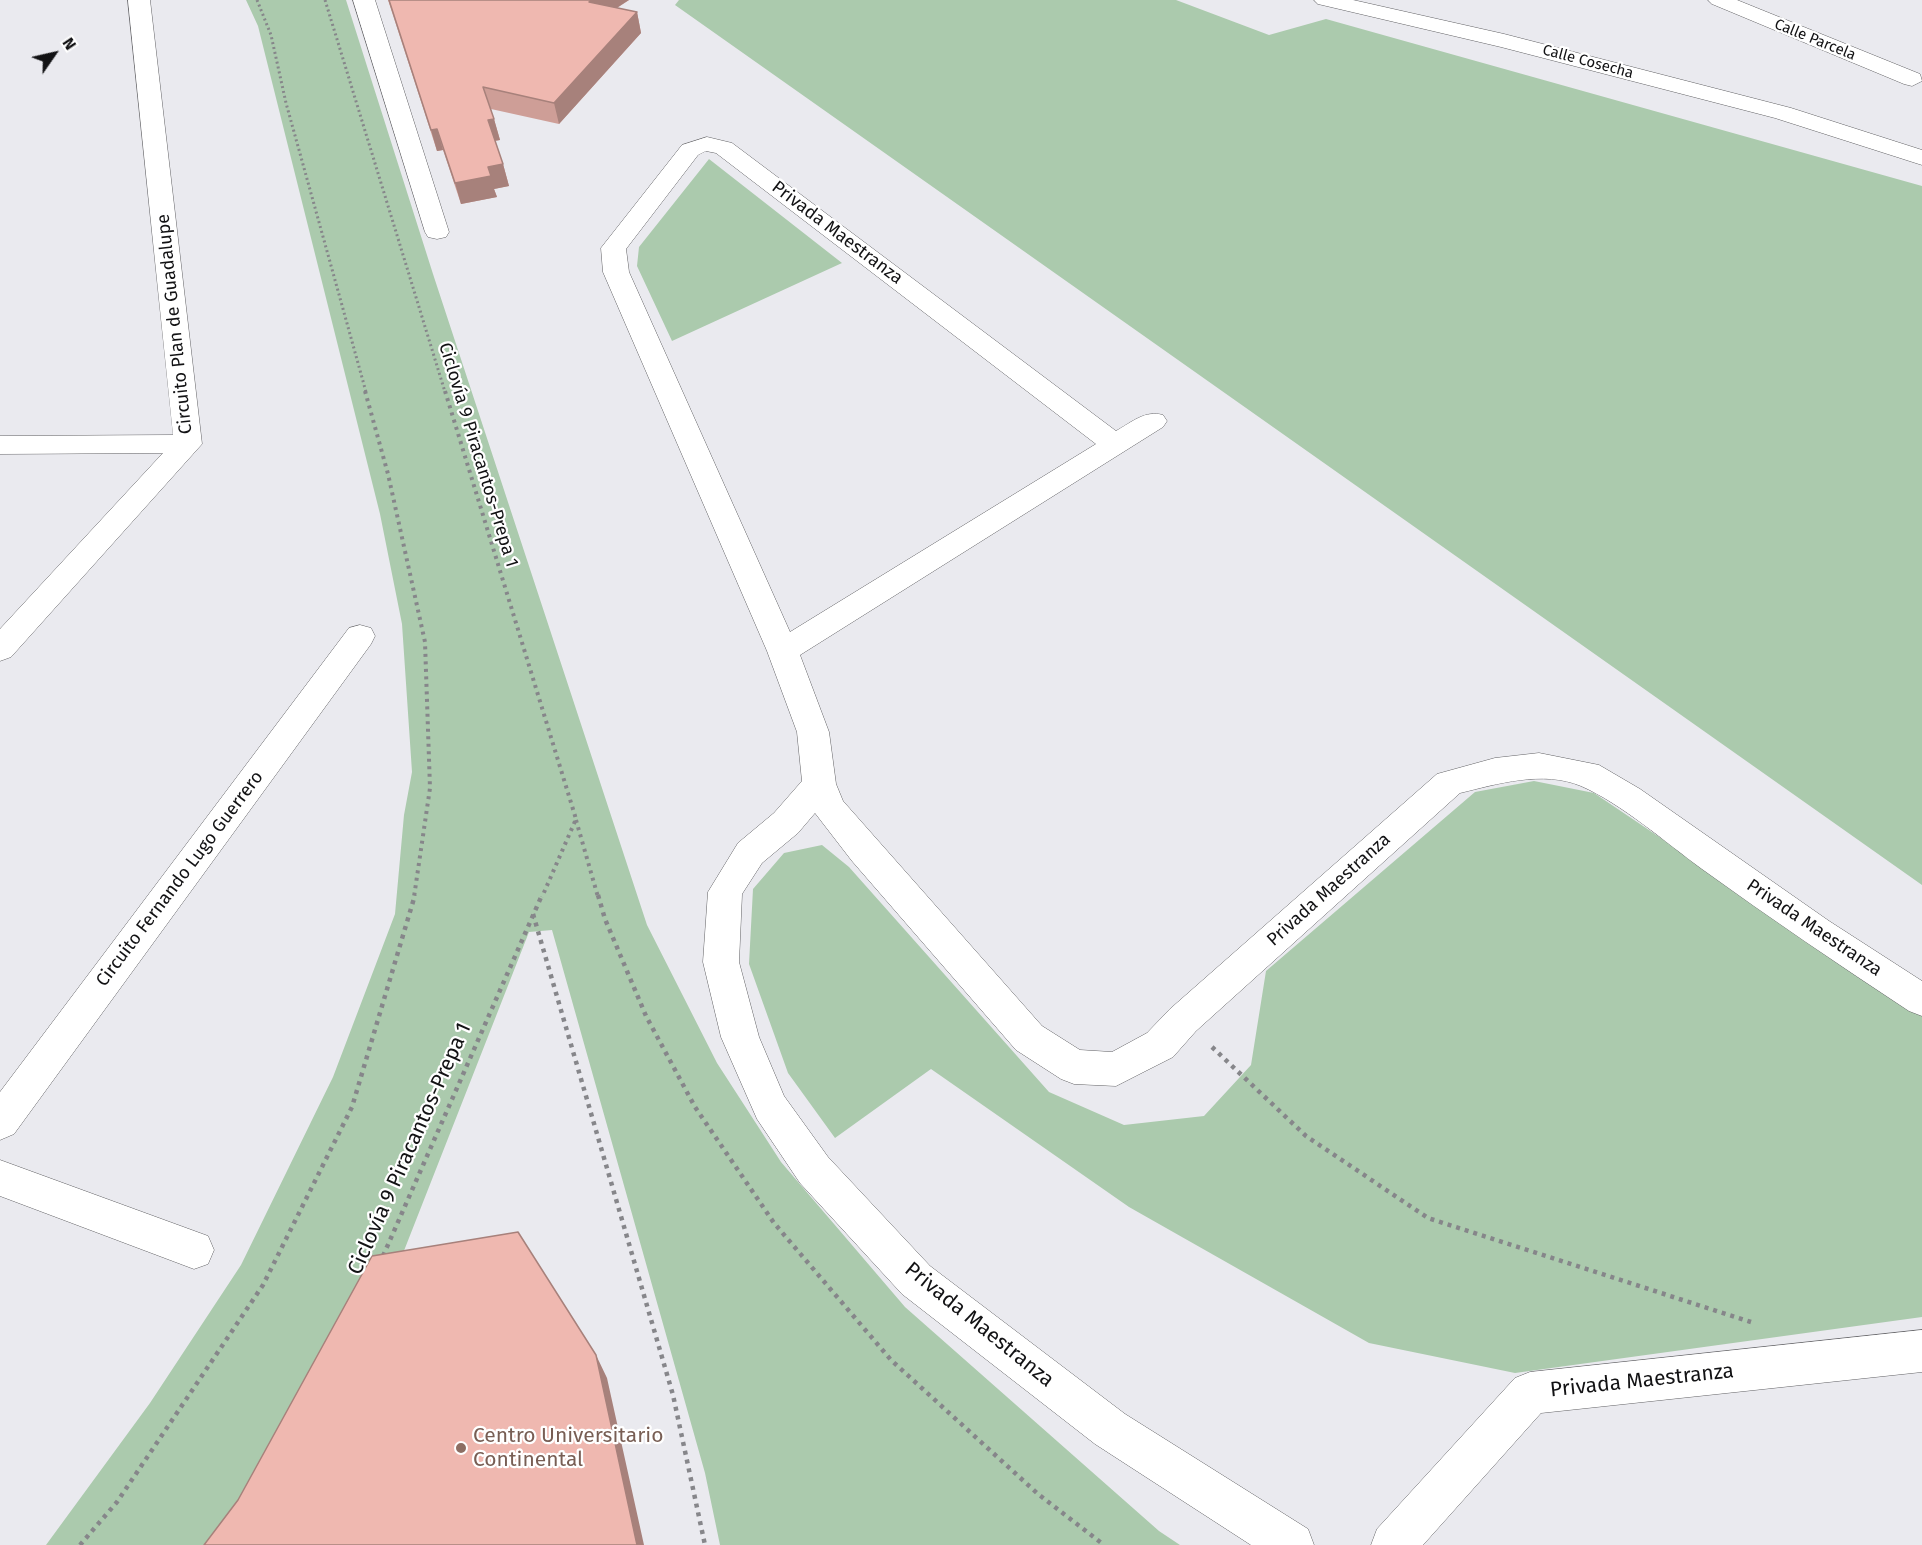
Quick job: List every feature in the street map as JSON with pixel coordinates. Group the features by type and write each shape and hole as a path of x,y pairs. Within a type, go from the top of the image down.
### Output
{"street":[{"name":"Circuito Plan de Guadalupe","path":"0,649 188,444 139,0"},
{"path":"364,0 437,232"},
{"name":"Calle Cosecha","path":"1325,0 1515,44 1783,113 1922,158"},
{"name":"Calle Parcela","path":"1719,0 1912,79"},
{"name":"Privada Maestranza","path":"1115,444 724,148 713,143 700,144 690,150 613,248 616,272 783,651 813,732 819,784 830,808 1029,1038 1074,1067 1116,1069 1160,1045 1183,1020 1449,783 1495,771 1539,766 1587,774 1628,798 1816,932 1922,1000"},
{"path":"783,651 1153,421"},
{"path":"0,445 188,444"},
{"name":"Circuito Fernando Lugo Guerrero","path":"0,1122 360,636"},
{"name":"Privada Maestranza","path":"819,784 786,823 750,854 725,892 721,962 740,1037 770,1107 814,1170 916,1280 1110,1429 1292,1545"},
{"path":"786,823 808,819 828,822 847,830"},
{"path":"0,1178 194,1250"},
{"name":"Privada Maestranza","path":"1393,1545 1530,1393 1922,1350"}],"path":[{"path":"80,1545 117,1502 263,1285 352,1107 413,907 430,788 423,631 388,474 286,103 271,35 257,0"},
{"name":"Ciclovía 9 Piracantos-Prepa 1","path":"325,0 576,819 532,913 378,1265"},
{"path":"532,913 673,1395 705,1545"},
{"path":"1183,1020 1306,1136 1428,1218 1718,1310 1762,1327"}],"green space":[{"path":"246,0 346,0 433,274 647,925 717,1063 781,1162 905,1307 1159,1531 1180,1545 720,1545 705,1473 552,930 529,932 398,1266 231,1545 46,1545 150,1403 241,1265 333,1077 395,914 404,815 412,772 402,624 380,514 258,26"},
{"path":"679,0 1176,0 1269,35 1326,19 1922,186 1922,885 675,5"},
{"path":"709,159 842,263 672,341 637,266 639,247"},
{"path":"1534,781 1594,793 1922,1014 1922,1317 1515,1373 1369,1343 1129,1207 931,1069 835,1138 788,1073 749,964 753,889 784,853 822,845 849,867 1049,1092 1124,1125 1204,1116 1251,1065 1266,971 1475,792"}],"building":[{"path":"389,0 593,0 589,2 637,12 554,103 483,87 494,119 488,120 503,164 488,167 491,176 455,183 437,129 431,130"},
{"name":"Centro Universitario Continental","path":"518,1232 596,1355 637,1545 204,1545 238,1500 372,1256"}],"place":[{"name":"Centro Universitario Continental","path":"461,1448"}]}
